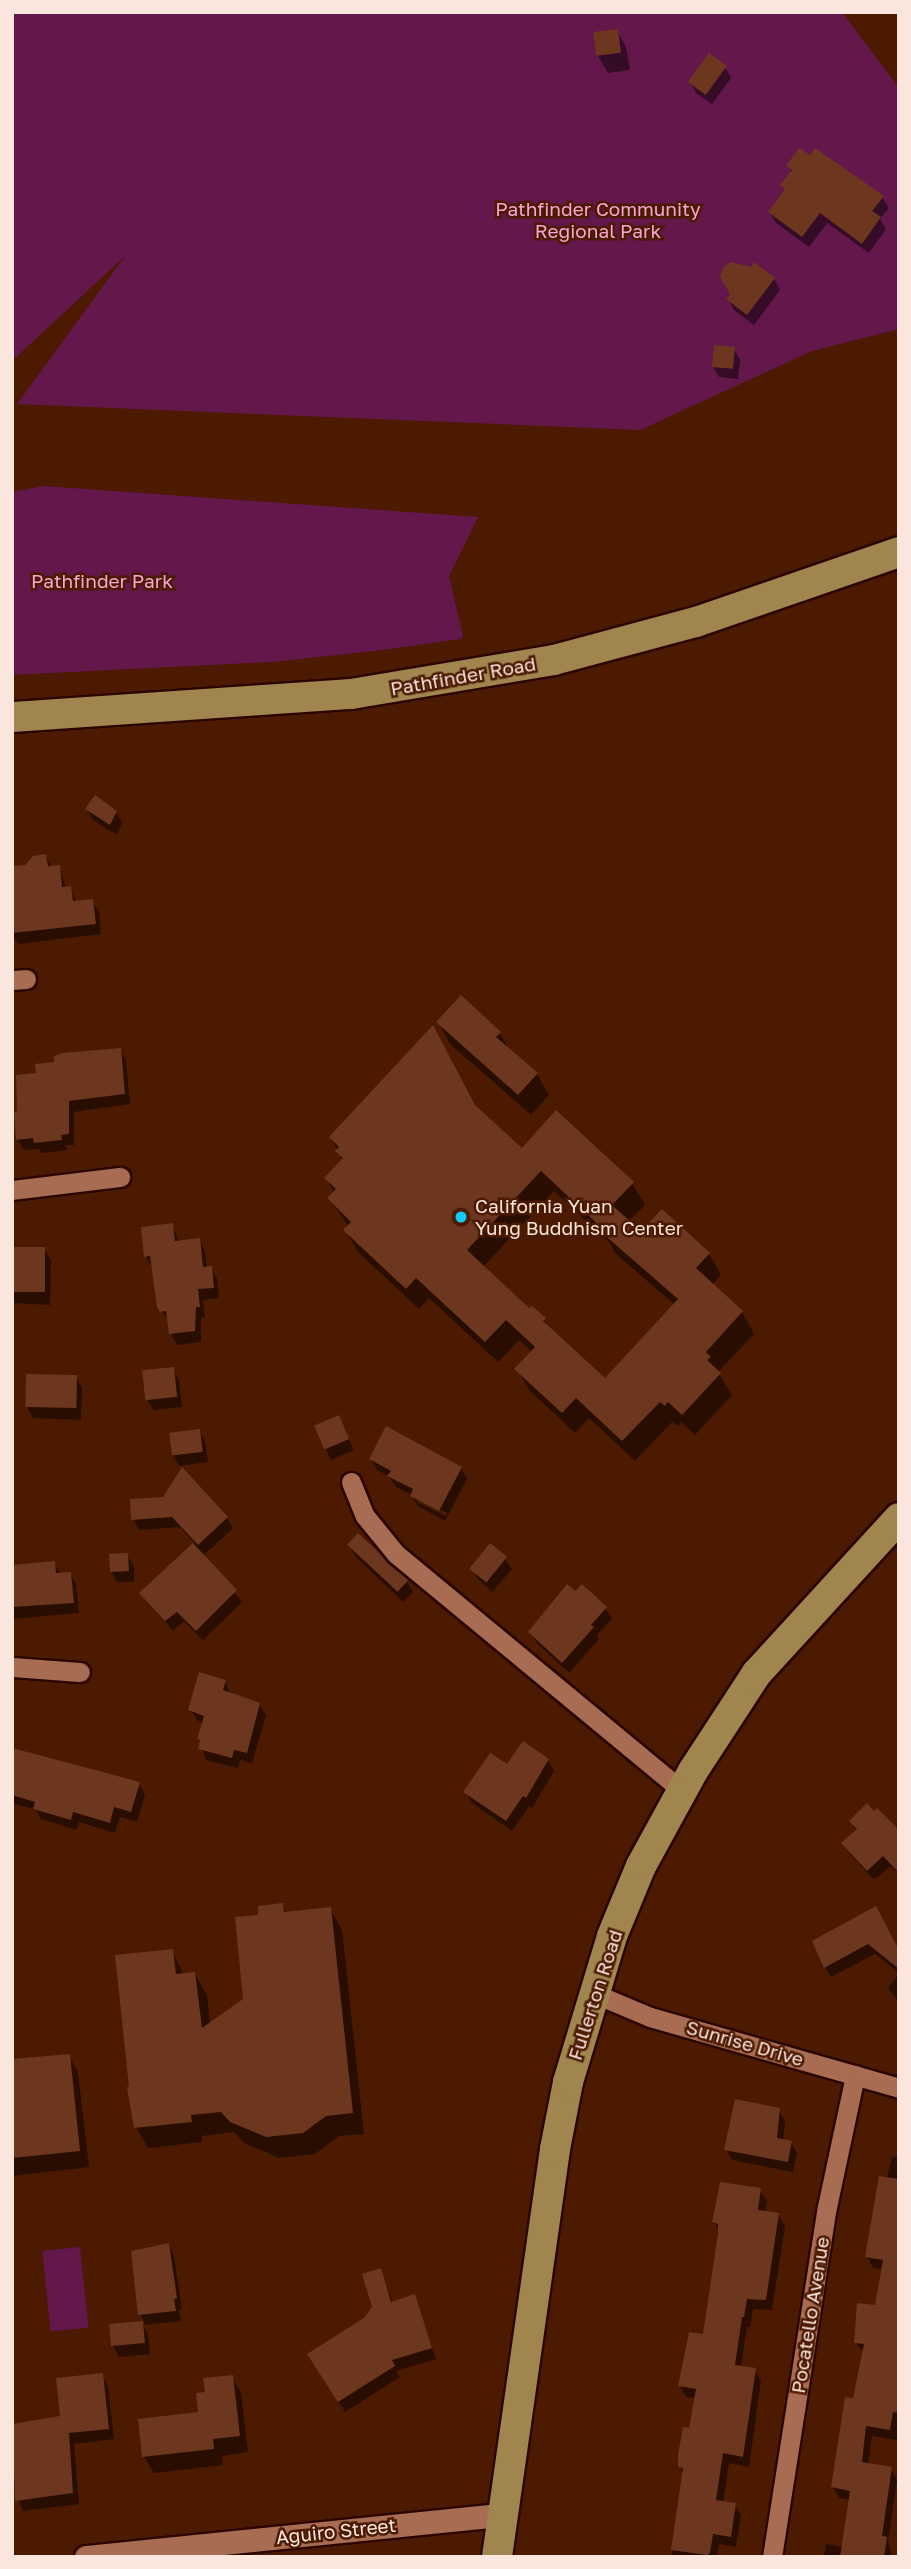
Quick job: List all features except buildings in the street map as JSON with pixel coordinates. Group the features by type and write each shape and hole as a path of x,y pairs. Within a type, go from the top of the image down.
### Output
{"main road":[{"name":"Pathfinder Road","path":"12,717 351,694 554,660 696,622 899,552"},
{"name":"Fullerton Road","path":"497,2557 555,2149 568,2082 593,1993 641,1866 682,1791 757,1672 899,1518"}],"street":[{"path":"12,1190 120,1177"},
{"path":"351,1482 365,1516 396,1554 682,1791"},
{"path":"12,1667 80,1672"},
{"name":"Sunrise Drive","path":"593,1993 650,2017 899,2088"},
{"name":"Pocatello Avenue","path":"772,2557 827,2207 855,2075"},
{"name":"Aguiro Street","path":"86,2557 503,2515"}],"green space":[{"name":"Pathfinder Community Regional Park","path":"12,12 842,12 899,88 899,329 812,351 640,430 17,404 125,256 12,361"},
{"name":"Pathfinder Park","path":"44,486 478,517 449,576 463,636 460,639 383,650 272,662 12,675 12,492"},
{"path":"80,2247 88,2328 51,2332 42,2251"}],"place":[{"name":"California Yuan Yung Buddhism Center","path":"461,1217"}]}
